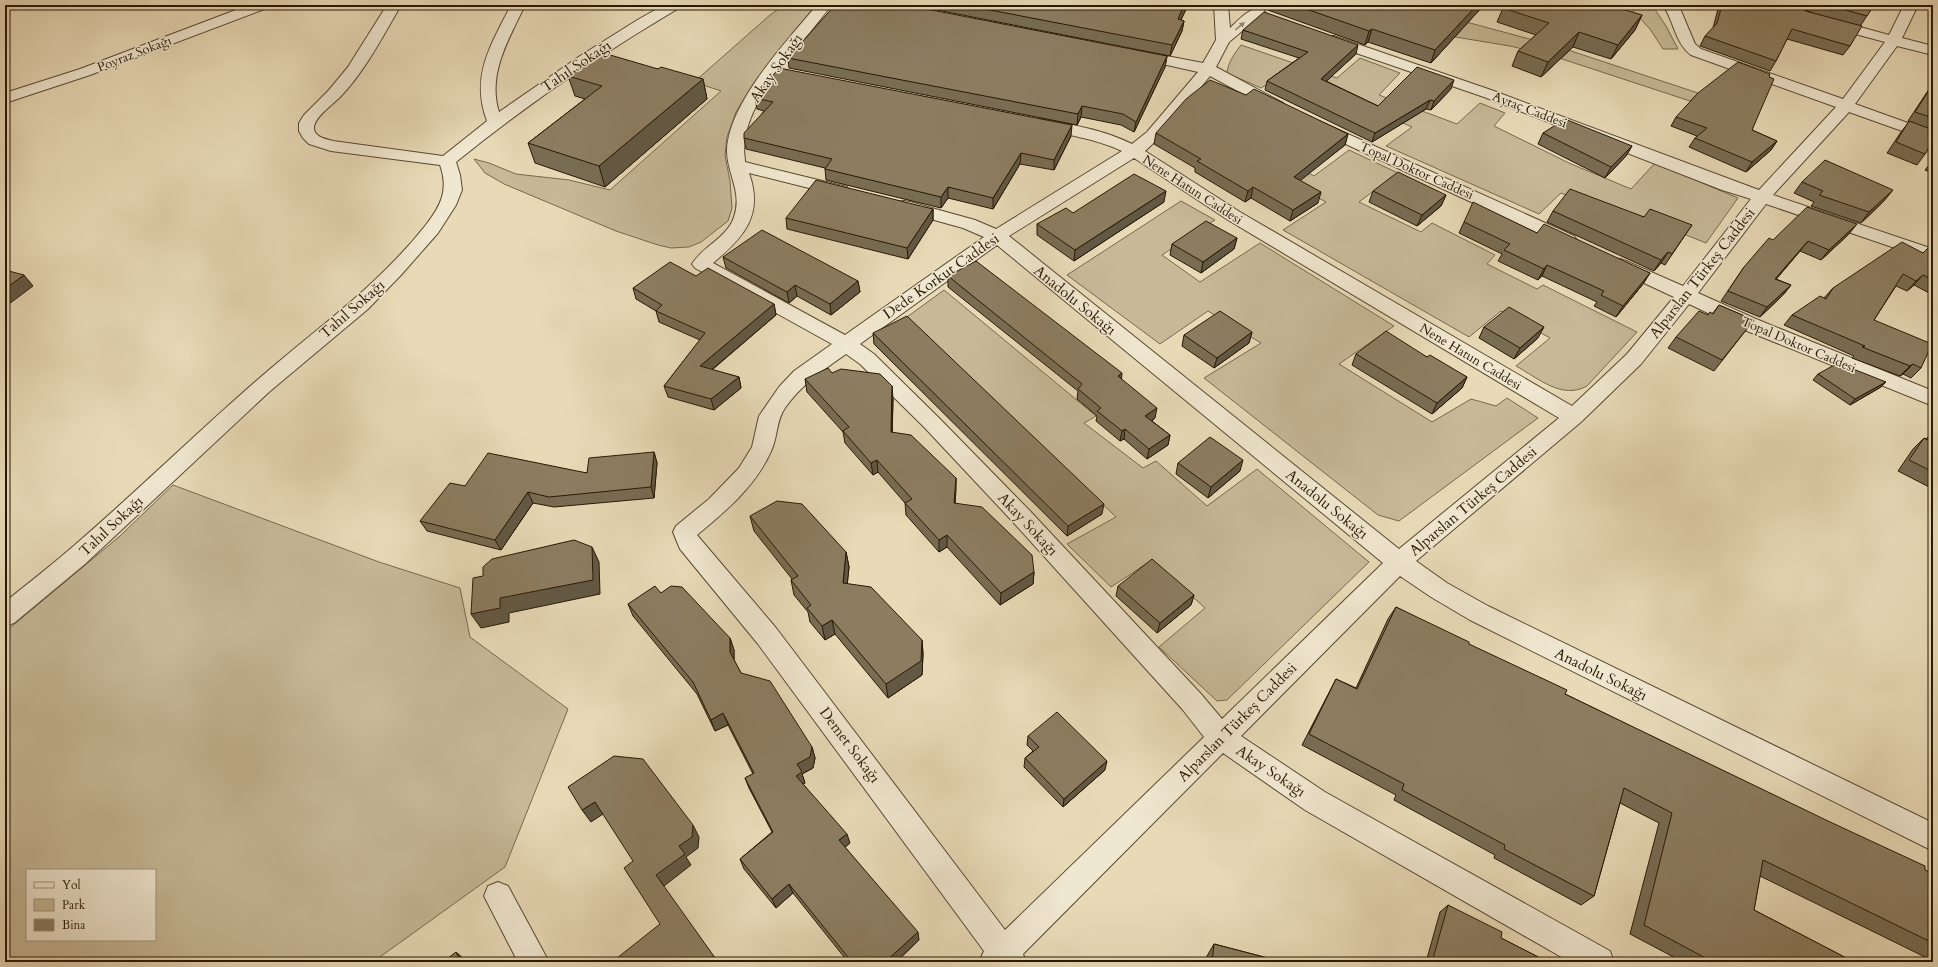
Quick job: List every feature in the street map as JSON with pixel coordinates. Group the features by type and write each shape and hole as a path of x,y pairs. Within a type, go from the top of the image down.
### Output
{"street":[{"name":"Poyraz Sokağı","path":"5,98 85,72 262,5"},
{"path":"394,5 351,73 338,90 308,120 306,128 309,136 316,141 331,146 447,161"},
{"path":"495,122 488,97 488,81 494,58 518,5"},
{"name":"Tahıl Sokağı","path":"5,616 77,557 257,392 361,304 394,271 432,229 447,205 453,190 452,175 447,161 495,122 579,62 674,5"},
{"name":"Akay Sokağı","path":"824,5 778,73 748,109 739,130 734,150 737,165 746,191 746,211 739,227 725,243 701,264 845,343 867,359 931,422 1022,517 1192,702 1221,736 1315,801 1599,962"},
{"name":"Dede Korkut Caddesi","path":"684,532 725,498 744,477 762,448 765,432 777,402 801,376 845,343 997,236 1134,151 1168,119 1208,69 1223,40 1222,5"},
{"name":"Dede Korkut Caddesi","path":"1223,40 1265,15 1240,5"},
{"path":"1670,5 1674,9 1688,46 1696,52 1845,107 1933,137"},
{"path":"1777,5 1808,17 1933,51"},
{"name":"Alparslan Türkeş Caddesi","path":"1003,959 1221,736 1399,562 1574,417 1634,359 1762,197 1845,107 1893,41 1911,5"},
{"name":"Aytaç Caddesi","path":"1313,34 1489,94 1728,186 1846,224 1933,255"},
{"name":"Topal Doktor Caddesi","path":"1122,51 1208,69 1296,116 1579,245"},
{"name":"Nene Hatun Caddesi","path":"1029,121 1087,133 1113,141 1134,151 1234,216 1574,417"},
{"path":"737,165 861,196"},
{"name":"Anadolu Sokağı","path":"885,201 957,220 997,236 1399,562 1439,590 1479,613 1933,837"},
{"name":"Topal Doktor Caddesi","path":"1608,258 1685,295 1770,333 1933,399"},
{"name":"Demet Sokağı","path":"684,532 688,542 767,636 813,696 1003,959"},
{"path":"498,896 534,962"}],"green space":[{"path":"784,5 816,5 753,84 736,112 727,137 725,155 730,181 732,208 728,221 701,242 689,247 671,248 616,231 504,184 485,173 474,159 489,163 516,174 569,180 610,190 721,91 694,82 770,15"},
{"path":"1625,5 1652,5 1666,26 1678,49 1663,49 1650,29 1633,11"},
{"path":"1459,20 1559,47 1698,93 1690,101 1556,57 1510,46 1425,32"},
{"path":"1241,45 1337,78 1360,58 1400,73 1379,95 1457,124 1480,103 1505,113 1494,126 1569,163 1631,189 1655,163 1738,198 1706,243 1629,212 1623,219 1561,193 1539,214 1386,146 1412,127 1287,73 1261,88 1227,73 1230,61"},
{"path":"1237,134 1314,176 1349,150 1398,173 1359,202 1421,232 1432,223 1495,255 1487,264 1537,289 1543,285 1637,332 1587,386 1578,390 1568,390 1550,386 1516,366 1550,338 1501,311 1469,337 1283,230 1326,202 1286,180"},
{"path":"1181,201 1215,220 1162,255 1200,282 1260,243 1394,326 1339,364 1432,422 1471,399 1496,406 1507,398 1538,418 1399,521 1378,515 1204,378 1261,343 1208,311 1160,344 1067,275"},
{"path":"944,290 1096,416 1084,423 1143,468 1156,461 1207,506 1257,469 1369,562 1227,700 1217,701 1159,647 1205,608 1152,560 1111,587 1067,544 1116,517 907,317"},
{"path":"173,485 379,562 460,588 470,637 568,709 505,867 373,962 5,962 5,632 120,536"}],"building":[{"path":"835,5 906,5 1167,56 1136,122 1123,114 1082,106 1078,114 788,58"},
{"path":"964,5 1184,5 1178,19 1184,21 1172,45"},
{"path":"1295,5 1477,5 1435,50 1372,29 1369,31"},
{"path":"1506,5 1597,5 1610,9 1612,6 1642,15 1618,45 1579,32 1548,62 1518,51 1549,23 1503,8"},
{"path":"1722,5 1791,5 1809,12 1862,26 1850,46 1792,29 1776,61 1705,36 1717,23"},
{"path":"1828,5 1874,5 1867,16"},
{"path":"1264,12 1358,45 1321,79 1378,106 1417,67 1454,80 1434,101 1430,100 1375,133 1267,81 1308,52 1243,30"},
{"path":"600,52 658,69 661,67 703,79 599,166 528,143 602,86 568,76"},
{"path":"1738,62 1770,74 1769,77 1774,79 1752,130 1777,141 1752,162 1695,138 1707,128 1676,117 1698,93"},
{"path":"779,68 1072,125 1054,160 1021,153 993,198 948,187 941,197 825,169 832,159 744,138 744,133 773,102 755,98"},
{"path":"1210,80 1246,95 1254,89 1348,134 1294,177 1321,192 1293,210 1253,187 1248,191 1197,161 1201,159 1156,133 1186,99"},
{"path":"1933,84 1933,118 1915,112"},
{"path":"1565,119 1632,146 1611,167 1543,133"},
{"path":"1909,121 1933,130 1933,141 1925,154 1896,142"},
{"path":"1825,160 1893,190 1869,212 1819,195 1823,191 1802,182"},
{"path":"1398,172 1446,195 1422,215 1373,191"},
{"path":"1134,174 1166,191 1075,250 1037,224 1066,208 1073,213"},
{"path":"816,180 933,209 907,248 786,218"},
{"path":"1570,189 1644,217 1650,209 1692,225 1672,254 1668,252 1661,260 1553,211"},
{"path":"1473,202 1537,233 1544,224 1650,273 1623,306 1601,295 1604,291 1547,265 1544,269 1504,250 1510,244 1464,222"},
{"path":"1807,207 1857,224 1829,250 1808,241 1775,279 1791,285 1767,307 1728,291 1744,267 1769,238 1773,240"},
{"path":"1206,221 1237,238 1203,262 1172,244"},
{"path":"762,230 858,281 830,304 795,285 787,292 723,257"},
{"path":"1902,242 1923,253 1928,248 1933,249 1933,280 1923,275 1916,281 1903,274 1874,320 1932,344 1921,368 1913,364 1910,366 1862,347 1865,346 1792,315 1820,296 1826,299 1833,288"},
{"path":"976,261 1122,373 1118,376 1157,408 1145,416 1170,435 1149,449 1125,429 1122,431 1097,411 1101,408 1078,389 1082,384 948,276"},
{"path":"670,262 696,276 708,268 774,304 700,366 739,377 711,399 664,386 705,333 656,311 662,305 633,288"},
{"path":"5,270 24,275 5,289"},
{"path":"1719,305 1754,320 1722,360 1676,337 1699,311 1708,315 1710,312 1713,314"},
{"path":"1509,307 1544,327 1520,348 1484,327"},
{"path":"1220,311 1252,332 1217,358 1184,335"},
{"path":"907,316 1104,504 1068,526 873,333"},
{"path":"1386,331 1427,357 1430,355 1467,377 1437,403 1356,354"},
{"path":"1838,363 1886,382 1855,399 1818,374"},
{"path":"828,368 832,373 841,369 880,374 892,386 891,432 911,435 956,478 954,503 982,507 1032,555 1034,572 1001,593 947,535 939,540 905,503 912,499 877,460 871,463 843,431 849,427 805,379"},
{"path":"1933,434 1933,472 1909,460 1924,438 1927,440"},
{"path":"1210,437 1243,460 1211,487 1178,463"},
{"path":"654,452 651,487 549,497 528,492 495,540 420,521 450,483 465,486 488,453 587,473 589,458"},
{"path":"777,501 802,504 846,552 843,583 871,587 922,640 921,661 886,684 832,620 822,626 807,608 811,605 791,580 798,576 750,516"},
{"path":"574,540 592,547 593,580 500,598 500,608 471,614 473,578 483,576 483,567 492,559"},
{"path":"1152,559 1194,595 1160,623 1118,586"},
{"path":"655,586 661,593 671,586 682,587 730,638 730,652 741,673 770,681 812,747 810,757 797,764 802,772 796,776 847,834 839,840 918,932 885,962 852,962 789,884 772,899 740,859 773,832 745,778 754,773 723,713 711,720 693,682 628,604"},
{"path":"1396,607 1469,642 1469,644 1567,690 1565,694 1828,821 1925,866 1925,870 1933,874 1933,943 1763,860 1754,910 1854,962 1713,962 1644,925 1672,813 1624,788 1594,896 1504,849 1505,845 1402,790 1404,784 1309,734 1336,679 1357,689"},
{"path":"1057,712 1107,761 1064,799 1025,758 1039,747 1028,736"},
{"path":"614,756 643,759 693,825 692,837 679,846 685,854 656,875 718,962 612,962 660,924 624,868 633,861 595,802 582,810 568,787"},
{"path":"1448,905 1502,932 1501,938 1548,962 1432,962"},
{"path":"1214,944 1283,962 1212,962"},
{"path":"456,952 461,962 443,962"}]}
